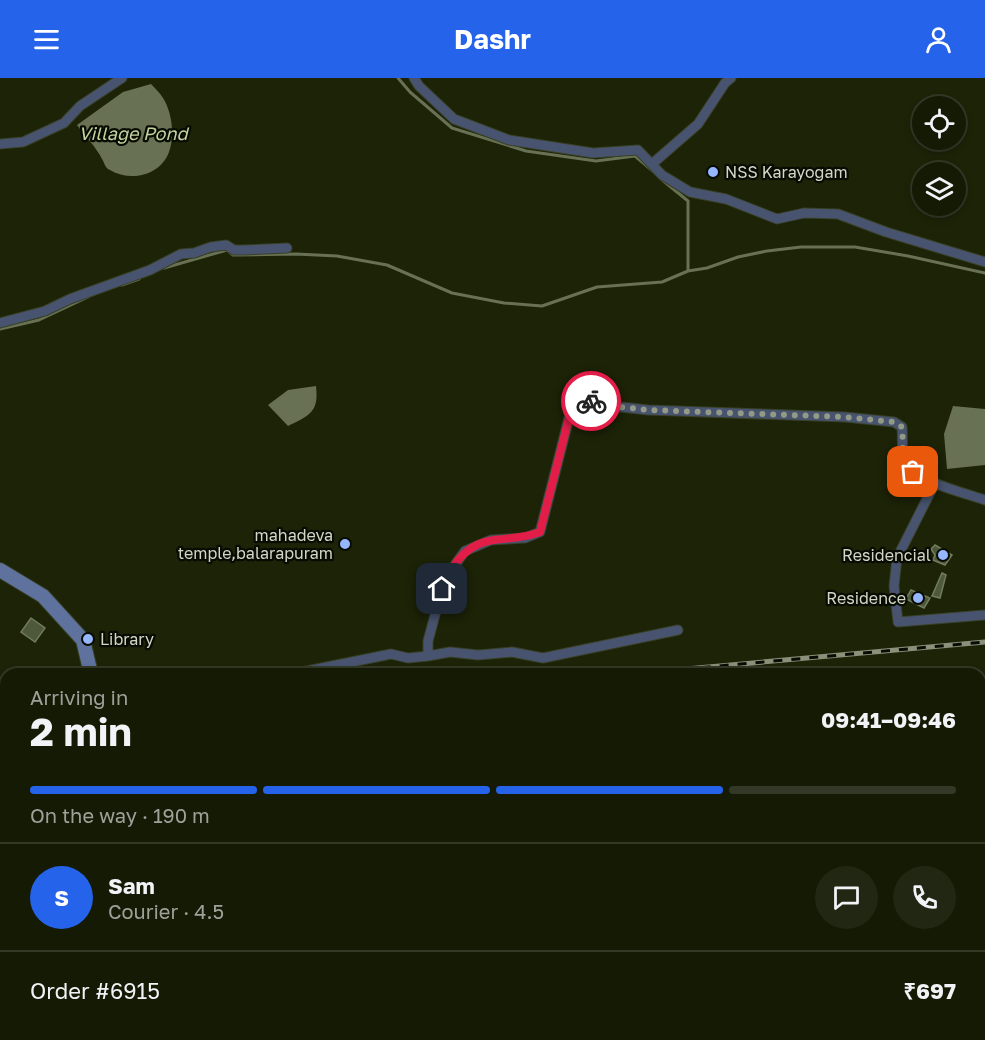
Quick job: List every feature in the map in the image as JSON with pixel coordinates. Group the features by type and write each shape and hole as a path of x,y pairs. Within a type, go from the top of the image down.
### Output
{"main road":[{"path":"0,570 43,596 83,640 90,668"}],"street":[{"path":"0,144 23,142 64,123 80,106 122,78"},
{"path":"414,78 419,86 454,120 509,140 593,153 638,150 662,175 690,192 726,200 777,219 804,213 838,214 886,232 985,262"},
{"path":"652,164 698,124 725,83 731,78"},
{"path":"0,323 45,311 69,299 150,270 181,254 226,245 234,250 287,248"},
{"path":"428,656 428,641 442,589 448,573 465,551 491,540 525,538 540,532 572,406 594,400 612,406 648,410 845,417 894,422 902,427 906,466 913,472 935,483 985,500"},
{"path":"935,483 897,558 894,586 898,622 985,615"},
{"path":"322,668 391,654 408,658 450,652 478,655 512,652 543,658 678,630"}],"water":[{"name":"Village Pond","path":"151,84 163,98 170,117 172,139 169,152 159,167 144,175 118,174 106,167 97,150 77,125 123,92"},
{"path":"316,386 316,402 311,412 288,426 268,405 288,390"},
{"path":"953,406 985,409 985,465 947,469 944,434"}],"building":[{"name":"Residencial","path":"935,545 952,555 945,565 933,560 935,555 931,549"},
{"path":"942,573 946,575 940,598 932,596"},
{"name":"Residence","path":"911,590 930,598 924,608 906,599"},
{"path":"31,618 45,628 35,642 21,632"}],"waterway":[{"path":"398,78 410,92 452,128 526,151 596,161 635,156 654,172"},
{"path":"661,179 688,201 688,271"},
{"path":"164,268 227,250 233,255 337,256 387,265 452,293 504,303 542,306 597,287 662,282 688,271 707,268 738,257 801,247 855,247 985,273"},
{"path":"122,285 139,279"},
{"path":"0,329 39,320 88,297"}],"railway":[{"path":"697,668 985,642"}],"way so far":[{"path":"591,401 648,410 845,417 894,422 902,427 903,458 906,466 913,472"}],"place":[{"name":"NSS Karayogam","path":"713,172"},
{"name":"mahadeva temple,balarapuram","path":"345,544"},
{"name":"Residencial","path":"943,555"},
{"name":"Residence","path":"918,598"},
{"name":"Library","path":"88,639"}],"route":[{"path":"442,589 448,573 465,551 491,540 525,538 540,532 572,406 591,401"}]}
